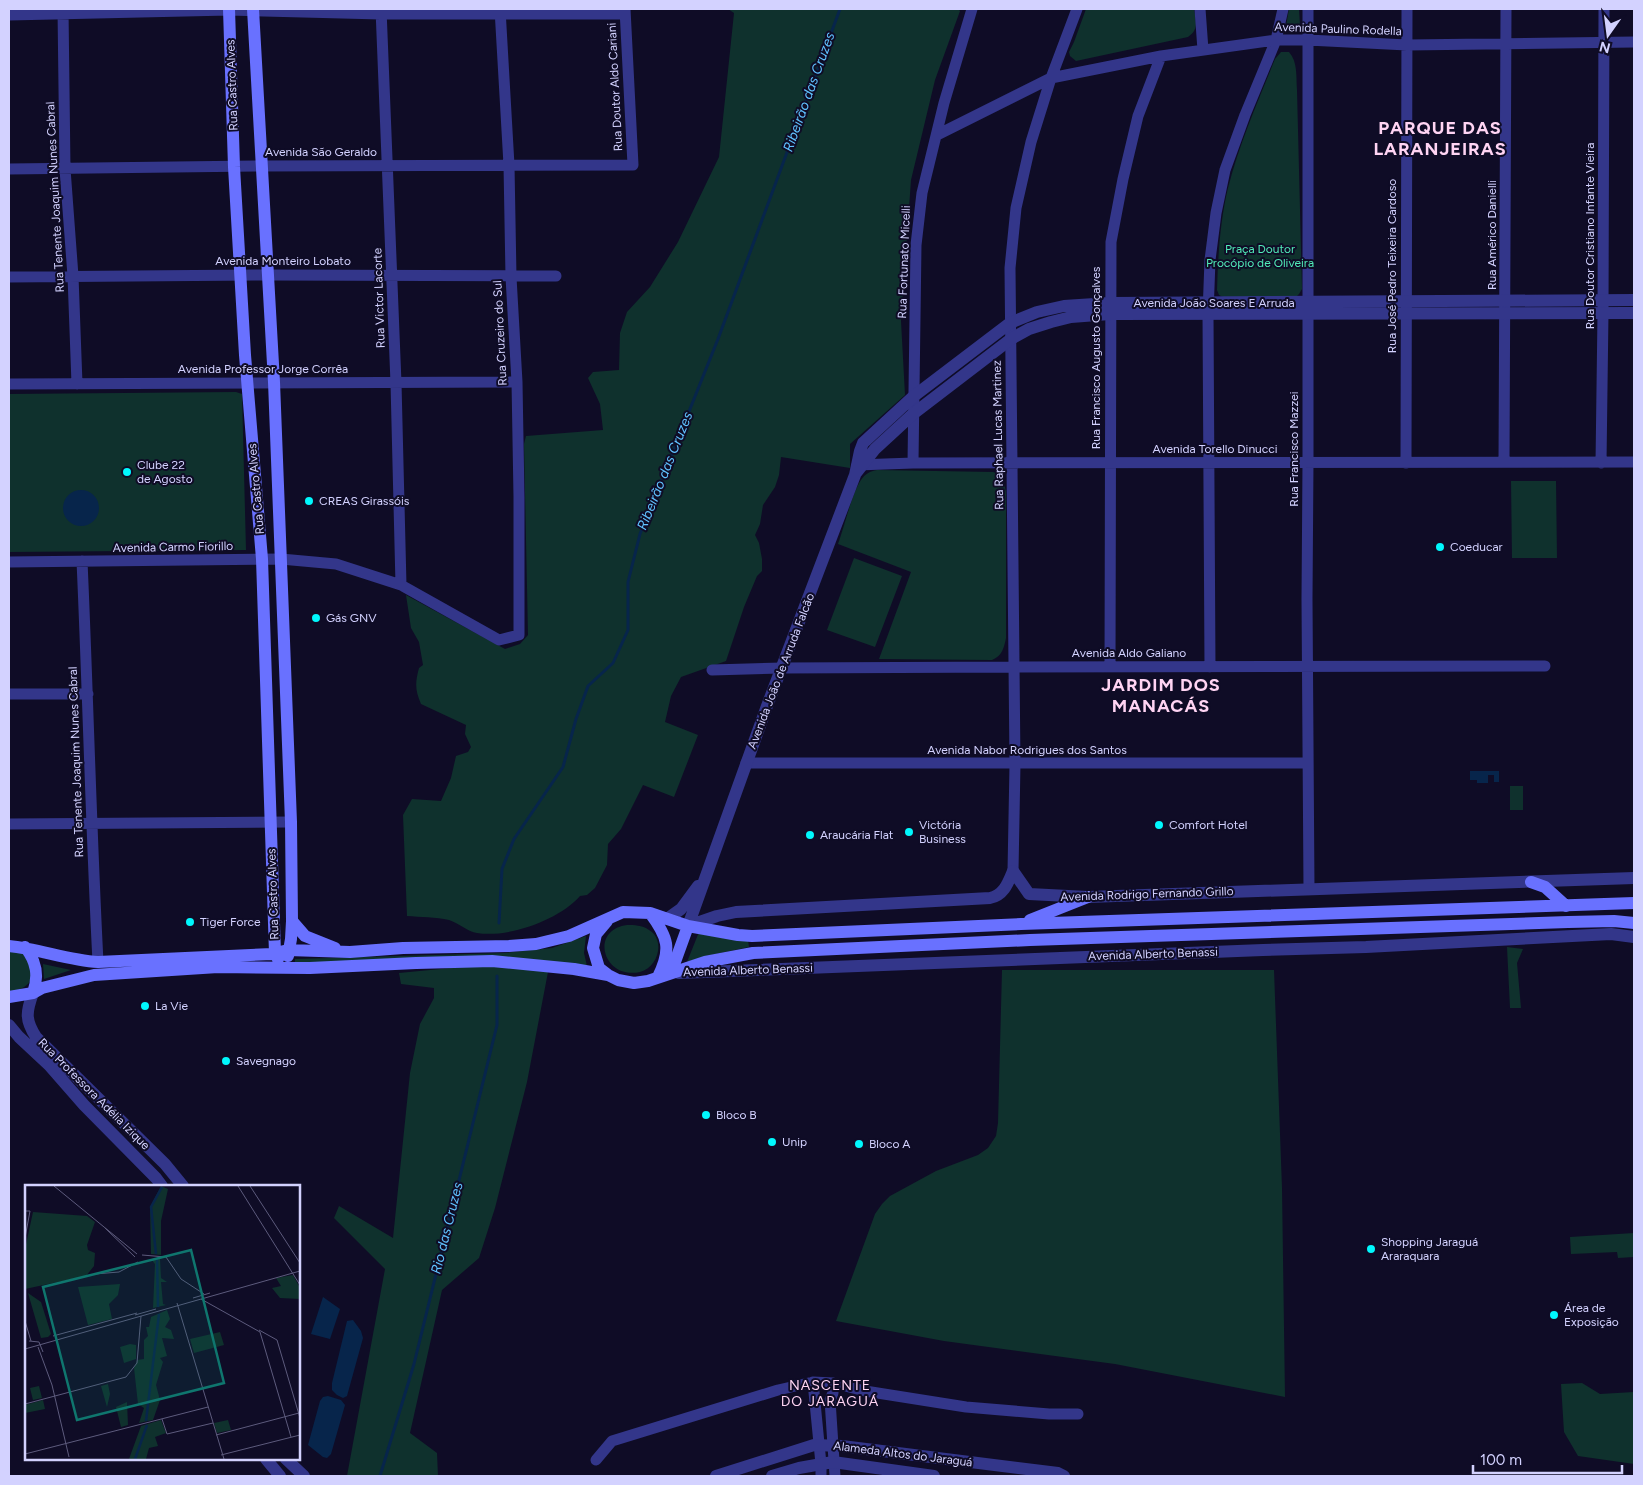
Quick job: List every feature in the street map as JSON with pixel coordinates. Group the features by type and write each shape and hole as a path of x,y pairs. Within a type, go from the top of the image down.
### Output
{"main road":[{"name":"Rua Castro Alves","path":"229,10 240,276 262,559 275,953 284,968"},
{"name":"Rua Castro Alves","path":"253,10 274,382 291,822 292,921 291,939 284,968"},
{"path":"273,867 292,867"},
{"path":"1531,882 1545,887 1566,906"},
{"path":"1021,924 1088,897"},
{"path":"9,946 25,947 83,961 98,962 275,953 288,950 347,952 403,948 536,944 570,936 623,912 650,913 688,926 752,936 1021,924 1634,903"},
{"path":"650,913 660,927 666,941 667,951 658,977"},
{"path":"612,916 596,934 593,948 599,968 618,980 634,983 648,981 705,962 753,952 1030,940 1568,922 1614,921 1634,923"},
{"path":"292,921 305,936 347,952"},
{"path":"671,973 688,926"},
{"path":"25,947 35,964 36,984 33,993"},
{"path":"9,998 94,975 218,967 310,968 492,961 557,966 608,975"}],"street":[{"name":"Rua Fortunato Micelli","path":"913,463 916,245 922,193 944,103 972,9"},
{"name":"Rua Raphael Lucas Martinez","path":"1013,871 1015,764 1010,268 1016,208 1031,142 1051,78 1077,9"},
{"path":"1200,9 1203,50"},
{"path":"1210,667 1208,309 1210,260 1216,213 1225,170 1276,40 1283,9"},
{"name":"Rua Francisco Mazzei","path":"1308,9 1309,889"},
{"name":"Rua José Pedro Teixeira Cardoso","path":"1406,463 1407,9"},
{"name":"Rua Américo Danielli","path":"1504,462 1506,9"},
{"name":"Rua Doutor Cristiano Infante Vieira","path":"1601,463 1604,9"},
{"path":"9,15 63,11 625,11"},
{"name":"Rua Tenente Joaquim Nunes Cabral","path":"63,11 65,169 73,276 77,384"},
{"name":"Rua Victor Lacorte","path":"381,11 396,383 401,586"},
{"name":"Rua Doutor Aldo Cariani","path":"625,11 633,165"},
{"name":"Rua Cruzeiro do Sul","path":"499,640 519,635 517,382 511,277 509,165 500,12"},
{"name":"Avenida Paulino Rodella","path":"937,135 1051,78 1161,56 1276,40 1407,45 1634,42"},
{"name":"Rua Francisco Augusto Gonçalves","path":"1110,667 1111,242 1123,178 1138,116 1161,56"},
{"name":"Avenida São Geraldo","path":"9,169 633,165"},
{"name":"Avenida Monteiro Lobato","path":"9,277 268,275 556,276"},
{"name":"Avenida João Soares E Arruda","path":"1603,307 1634,300"},
{"name":"Avenida João Soares E Arruda","path":"858,468 860,450 863,443 914,396 1010,323 1038,312 1064,306 1110,309 1603,307 1634,312"},
{"name":"Avenida João Soares E Arruda","path":"858,468 875,449 913,414 1010,338 1051,322 1110,309"},
{"name":"Avenida Professor Jorge Corrêa","path":"9,384 517,382"},
{"name":"Avenida Torello Dinucci","path":"858,468 913,463 1634,462"},
{"name":"Avenida João de Arruda Falcão","path":"688,926 746,763 858,468"},
{"name":"Avenida Carmo Fiorillo","path":"9,562 280,559 336,564 401,586 499,640"},
{"name":"Rua Tenente Joaquim Nunes Cabral","path":"82,562 98,962"},
{"name":"Avenida Aldo Galiano","path":"712,670 782,668 1545,666"},
{"path":"9,694 88,694"},
{"name":"Avenida Nabor Rodrigues dos Santos","path":"746,763 1308,763"},
{"path":"9,824 291,822"},
{"name":"Avenida João de Arruda Falcão","path":"667,919 681,909 709,869"},
{"path":"688,926 736,912 990,898 1002,892 1013,871"},
{"name":"Avenida Rodrigo Fernando Grillo","path":"1013,871 1030,894 1088,897 1634,878"},
{"name":"Avenida Alberto Benassi","path":"671,973 1366,947 1611,934 1634,937"},
{"path":"9,939 25,947"},
{"name":"Rua Professora Adélia Izique","path":"33,993 28,1018 29,1026 36,1037 158,1158 182,1185"},
{"path":"9,1025 19,1037 50,1065 84,1105 161,1185"},
{"path":"813,1382 819,1445 825,1468 835,1476"},
{"path":"596,1460 612,1441 778,1390 813,1382 833,1388 966,1406 1049,1414 1078,1414"},
{"path":"825,1468 832,1442 839,1432 837,1400 833,1388"},
{"name":"Alameda Altos do Jaraguá","path":"716,1476 814,1445 832,1442 1058,1473 1064,1476"},
{"path":"267,1460 280,1476"},
{"path":"287,1460 304,1476"},
{"name":"Alameda Altos do Jaraguá","path":"772,1476 799,1468 825,1468 934,1476"}],"green space":[{"path":"728,9 958,9 960,11 935,80 911,180 901,321 905,395 850,444 850,468 781,457 779,475 775,487 763,505 760,524 755,535 759,543 762,571 757,576 744,607 726,661 681,677 671,696 665,722 698,735 674,797 643,785 621,829 608,844 607,865 595,888 587,895 580,896 560,913 547,920 504,933 477,933 449,920 407,916 403,815 412,799 441,801 451,778 456,756 468,752 471,747 465,734 466,725 421,704 416,682 419,668 423,665 419,642 411,628 406,595 505,649 520,644 528,635 524,444 526,436 603,430 600,404 588,378 593,372 619,370 620,333 627,312 650,287 678,242 719,157 734,13"},
{"path":"1086,9 1194,9 1196,25 1194,31 1188,37 1076,61 1070,56 1069,52"},
{"path":"1289,9 1299,9 1300,25 1293,33 1289,32 1286,26"},
{"name":"Praça Doutor Procópio de Oliveira","path":"1281,52 1289,52 1294,60 1296,70 1302,289 1295,298 1225,298 1219,295 1217,290 1220,239 1228,188 1249,123 1275,59"},
{"name":"Clube 22 de Agosto","path":"236,392 242,394 246,550 9,552 9,394"},
{"path":"877,470 993,472 1001,477 1006,492 1006,638 1002,651 992,660 879,659 911,572 838,544 851,502 861,480 866,474"},
{"path":"1511,481 1556,481 1557,558 1512,558"},
{"path":"854,558 902,576 875,647 827,630"},
{"path":"1510,786 1523,786 1523,810 1510,810"},
{"path":"627,925 646,928 657,940 658,953 655,960 640,972 627,972 617,969 605,953 605,944 608,936 615,929"},
{"path":"699,932 748,940 749,947 687,962"},
{"path":"586,936 584,953 587,966 295,964 295,959 504,953 552,948"},
{"path":"1507,947 1523,949 1517,963 1521,1008 1510,1008"},
{"path":"9,951 25,954 31,968 32,977 28,984 21,989 9,992"},
{"path":"43,964 71,970 44,979"},
{"path":"461,967 503,967 548,972 527,1082 495,1208 479,1258 442,1290 410,1433 437,1453 438,1476 347,1476 385,1269 334,1218 339,1206 393,1238 410,1073 420,1024 434,998 434,988 401,984 399,973"},
{"path":"1002,970 1274,970 1282,1188 1285,1397 1115,1364 944,1341 836,1321 875,1214 882,1204 890,1196 936,1171 978,1155 988,1148 996,1136 998,1123"},
{"path":"1634,1233 1634,1257 1618,1258 1617,1252 1571,1254 1570,1237"},
{"path":"1582,1383 1600,1394 1634,1392 1634,1464 1578,1456 1564,1432 1561,1384"}],"water":[{"path":"81,490 88,491 94,495 98,501 98,515 94,521 88,525 81,526 74,525 68,521 64,515 63,508 64,501 68,495 74,491"},
{"path":"1470,771 1499,771 1499,782 1494,782 1494,775 1488,775 1488,783 1477,783 1477,780 1470,780"},
{"path":"323,1297 340,1309 330,1339 311,1334"},
{"path":"353,1320 361,1331 363,1338 347,1396 343,1398 332,1390 332,1383 347,1321"},
{"path":"328,1396 341,1400 345,1405 331,1454 327,1458 308,1445 320,1401 323,1397"}],"waterway":[{"name":"Ribeirão das Cruzes","path":"499,923 502,869 514,839 563,767 576,719 588,686 613,663 628,630 628,582 640,534 718,339 840,9"},
{"name":"Rio das Cruzes","path":"380,1476 414,1364 497,1025 497,976"}],"place":[{"name":"Clube 22 de Agosto","path":"127,472"},
{"name":"CREAS Girassóis","path":"309,501"},
{"name":"Coeducar","path":"1440,547"},
{"name":"Gás GNV","path":"316,618"},
{"name":"Comfort Hotel","path":"1159,825"},
{"name":"Victória Business","path":"909,832"},
{"name":"Araucária Flat","path":"810,835"},
{"name":"Tiger Force","path":"190,922"},
{"name":"La Vie","path":"145,1006"},
{"name":"Savegnago","path":"226,1061"},
{"name":"Bloco B","path":"706,1115"},
{"name":"Unip","path":"772,1142"},
{"name":"Bloco A","path":"859,1144"},
{"name":"Shopping Jaraguá Araraquara","path":"1371,1249"},
{"name":"Área de Exposição","path":"1554,1315"}],"district":[{"name":"PARQUE DAS LARANJEIRAS","path":"1440,138"},
{"name":"JARDIM DOS MANACÁS","path":"1161,695"},
{"name":"NASCENTE DO JARAGUÁ","path":"830,1394"}]}
